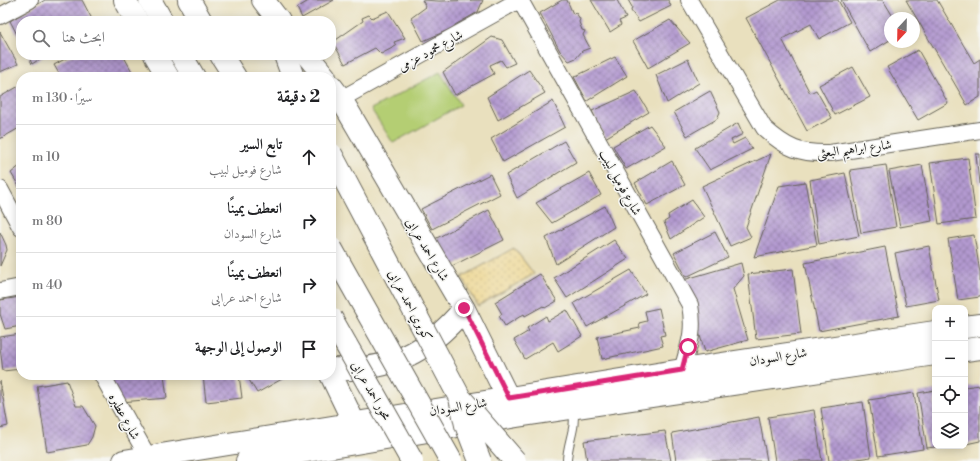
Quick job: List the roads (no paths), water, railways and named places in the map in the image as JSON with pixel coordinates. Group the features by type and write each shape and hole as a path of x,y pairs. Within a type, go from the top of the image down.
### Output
{"main road":[{"path":"125,0 134,16"},
{"path":"150,0 159,16"},
{"path":"189,0 198,16"},
{"path":"158,60 165,72"},
{"path":"184,60 191,72"},
{"path":"224,60 232,72"},
{"path":"287,60 291,72"},
{"path":"311,60 321,72"},
{"name":"شارع احمد عرابى","path":"336,93 464,308 513,407"},
{"name":"كوبري احمد عرابى","path":"336,163 460,398 466,425 480,461"},
{"path":"336,257 451,461"},
{"path":"336,369 350,370 394,362 433,340 450,326 464,308"},
{"path":"968,327 980,325"},
{"name":"محور احمد عرابى","path":"336,327 412,461"},
{"name":"شارع السودان","path":"247,461 307,456 513,407 682,370 932,332"},
{"path":"968,350 980,348"},
{"name":"شارع السودان","path":"124,461 355,422 513,407 573,408 932,354"},
{"path":"334,380 364,442"},
{"path":"460,398 515,461"}],"street":[{"path":"0,16 30,0"},
{"name":"شارع محمود عزمى","path":"336,93 520,0"},
{"name":"شارع فوميل لبيب","path":"520,0 690,305 692,333 682,370"},
{"name":"شارع ابراهيم البعثى","path":"689,0 764,128 778,141 794,150 812,154 830,153 980,130"},
{"path":"0,189 16,219"},
{"path":"0,291 16,288"},
{"name":"شارع عطبره","path":"105,380 148,457"}],"lane":[{"path":"566,461 568,444 574,428 573,408"}]}
